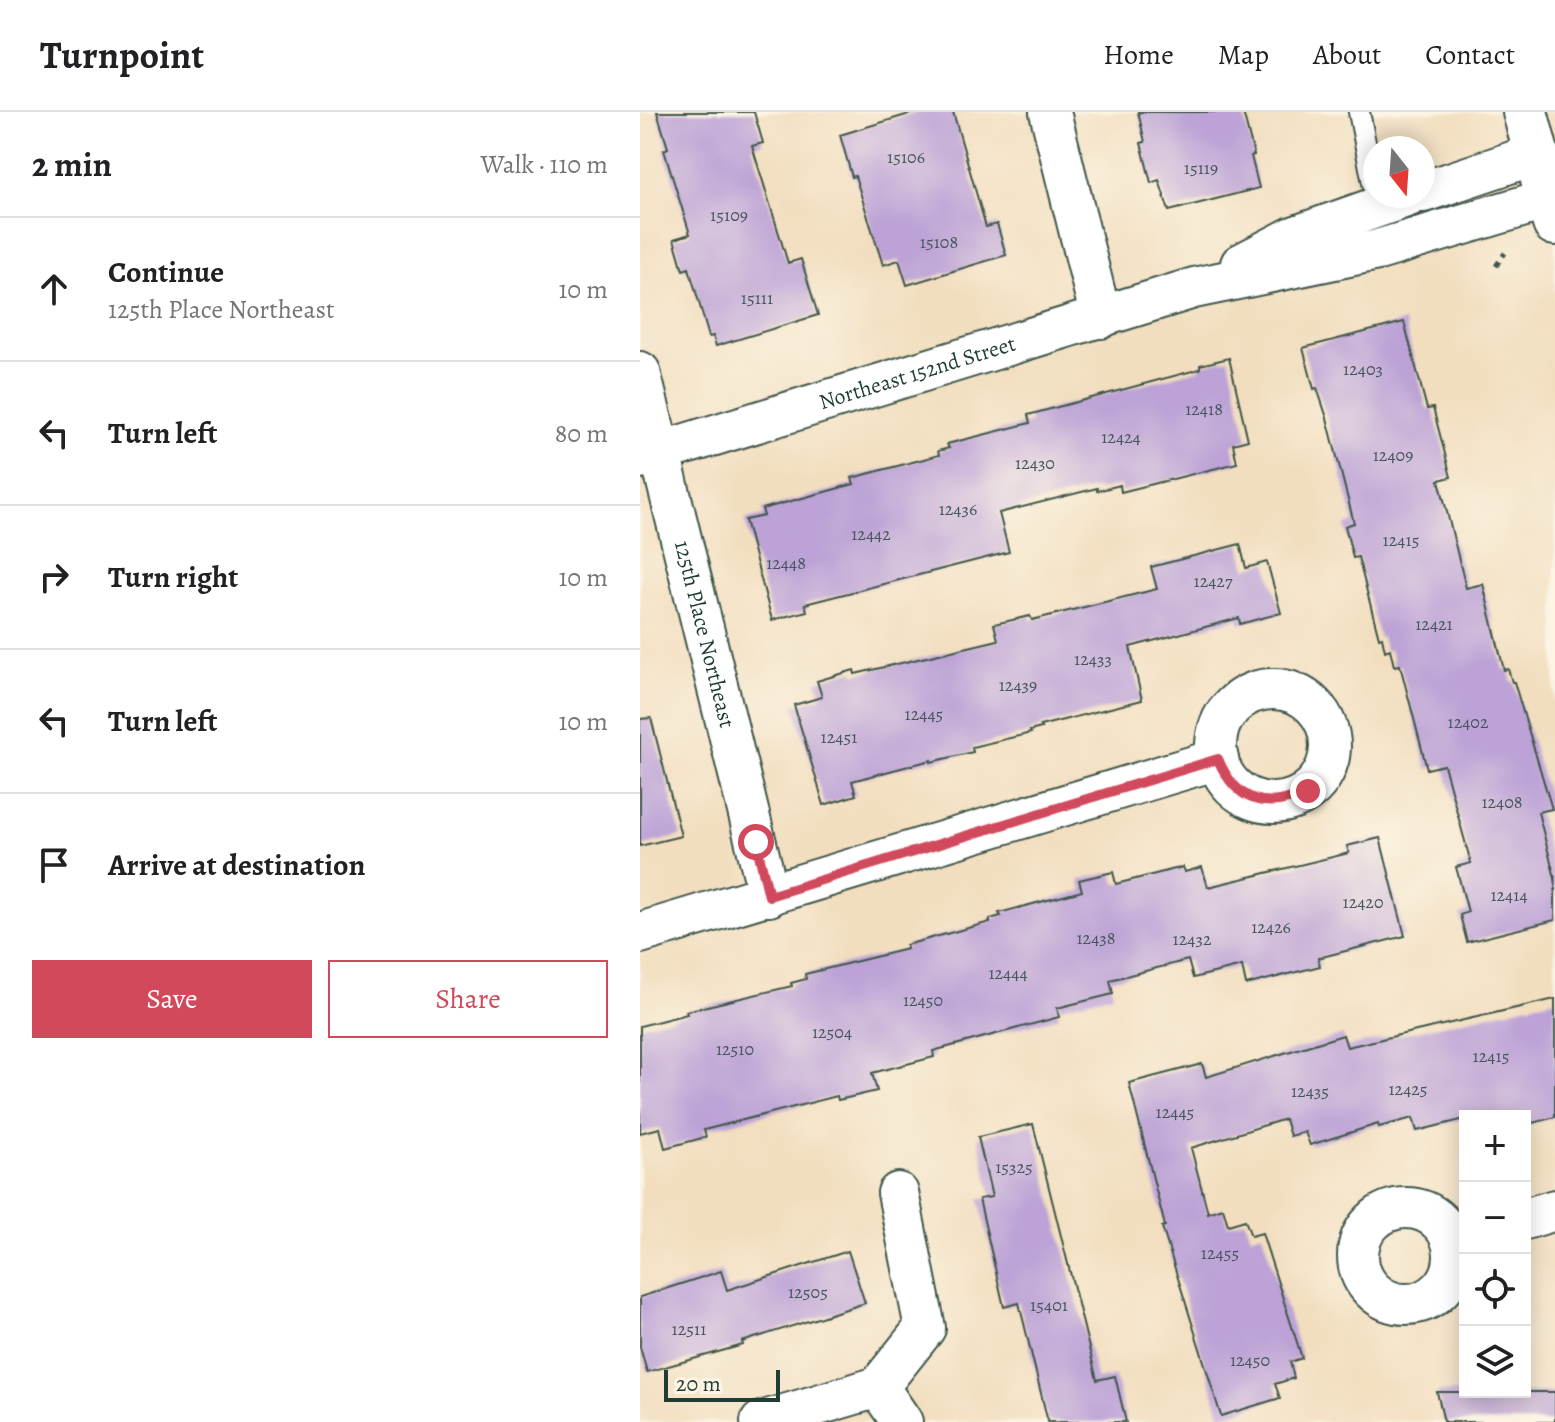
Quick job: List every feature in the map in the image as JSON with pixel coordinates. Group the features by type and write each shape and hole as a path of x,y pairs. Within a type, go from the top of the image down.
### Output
{"street":[{"path":"1050,112 1101,318"},
{"path":"1525,112 1552,211"},
{"path":"1435,188 1536,154"},
{"name":"Northeast 152nd Street","path":"1194,288 1293,237 1363,207"},
{"name":"Northeast 152nd Street","path":"650,455 1194,288 1552,211"},
{"name":"125th Place Northeast","path":"640,372 650,455 769,896"},
{"path":"640,933 1218,759"},
{"path":"761,1422 878,1387 925,1328 898,1193"},
{"path":"1531,1217 1555,1210"},
{"path":"878,1387 902,1422"}],"lane":[{"path":"1359,112 1366,136"}],"path":[{"path":"1496,266 1506,252"}],"building":[{"path":"657,112 754,112 763,143 752,146 788,263 801,259 818,315 716,346 713,336 709,337 689,268 683,270 674,239 690,234 664,150 668,148"},
{"path":"916,112 953,112 986,227 997,224 1006,255 907,285 899,260 883,265 840,135"},
{"path":"1138,112 1243,112 1259,188 1169,211 1159,180 1151,183 1141,143 1145,142"},
{"path":"1404,322 1427,409 1433,408 1451,477 1439,480 1466,588 1483,584 1504,670 1508,669 1514,682 1552,809 1538,812 1555,878 1555,920 1467,942 1460,915 1468,912 1456,867 1471,863 1444,765 1427,769 1400,665 1394,666 1390,649 1385,651 1382,637 1379,638 1358,557 1353,558 1345,526 1354,523 1327,418 1317,388 1314,389 1303,348"},
{"path":"1229,358 1248,440 1233,444 1237,463 1121,492 1120,485 1097,491 1097,488 999,513 1009,552 805,604 807,611 772,620 745,520 764,516 762,509 854,484 852,478 939,455 938,451 949,448 947,444 1030,423 1028,415 1200,369 1200,365"},
{"path":"1240,544 1246,568 1267,562 1281,613 1240,624 1239,618 1130,647 1142,700 1040,726 1031,733 972,747 973,752 852,781 856,795 824,805 794,705 822,697 817,681 854,670 855,674 998,640 994,624 1030,616 1032,620 1157,589 1151,567"},
{"path":"651,718 681,836 640,846 640,719"},
{"path":"1380,838 1405,936 1318,958 1320,966 1246,985 1242,966 1193,978 1188,960 1110,980 1113,994 1057,1008 1059,1017 933,1051 934,1057 872,1073 877,1091 838,1100 837,1096 704,1130 706,1137 665,1148 660,1128 640,1133 640,1026 687,1014 686,1011 792,986 791,983 806,979 805,974 907,949 906,945 990,922 990,919 1001,916 999,913 1082,891 1079,880 1113,872 1116,884 1183,867 1185,872 1202,867 1208,887 1349,853 1347,846"},
{"path":"1555,999 1555,1117 1531,1123 1531,1110 1459,1110 1459,1120 1417,1131 1413,1118 1379,1127 1378,1124 1310,1145 1305,1132 1290,1136 1285,1119 1191,1148 1208,1213 1223,1208 1228,1225 1245,1220 1251,1236 1262,1233 1302,1358 1290,1362 1294,1378 1275,1384 1280,1398 1221,1416 1162,1227 1165,1226 1129,1083 1202,1064 1206,1077 1343,1035 1347,1047"},
{"path":"1033,1124 1097,1380 1115,1376 1126,1422 1048,1422 1019,1303 1004,1307 979,1199 992,1197 978,1137"},
{"path":"848,1251 865,1303 742,1342 743,1345 647,1372 640,1347 640,1297 721,1271 727,1290"},
{"path":"1437,1392 1459,1392 1459,1398 1531,1398 1531,1392 1555,1392 1555,1422 1444,1422"}],"route":[{"path":"756,842 769,896 1218,759 1225,777 1238,791 1254,800 1272,803 1291,800 1308,791"}]}
